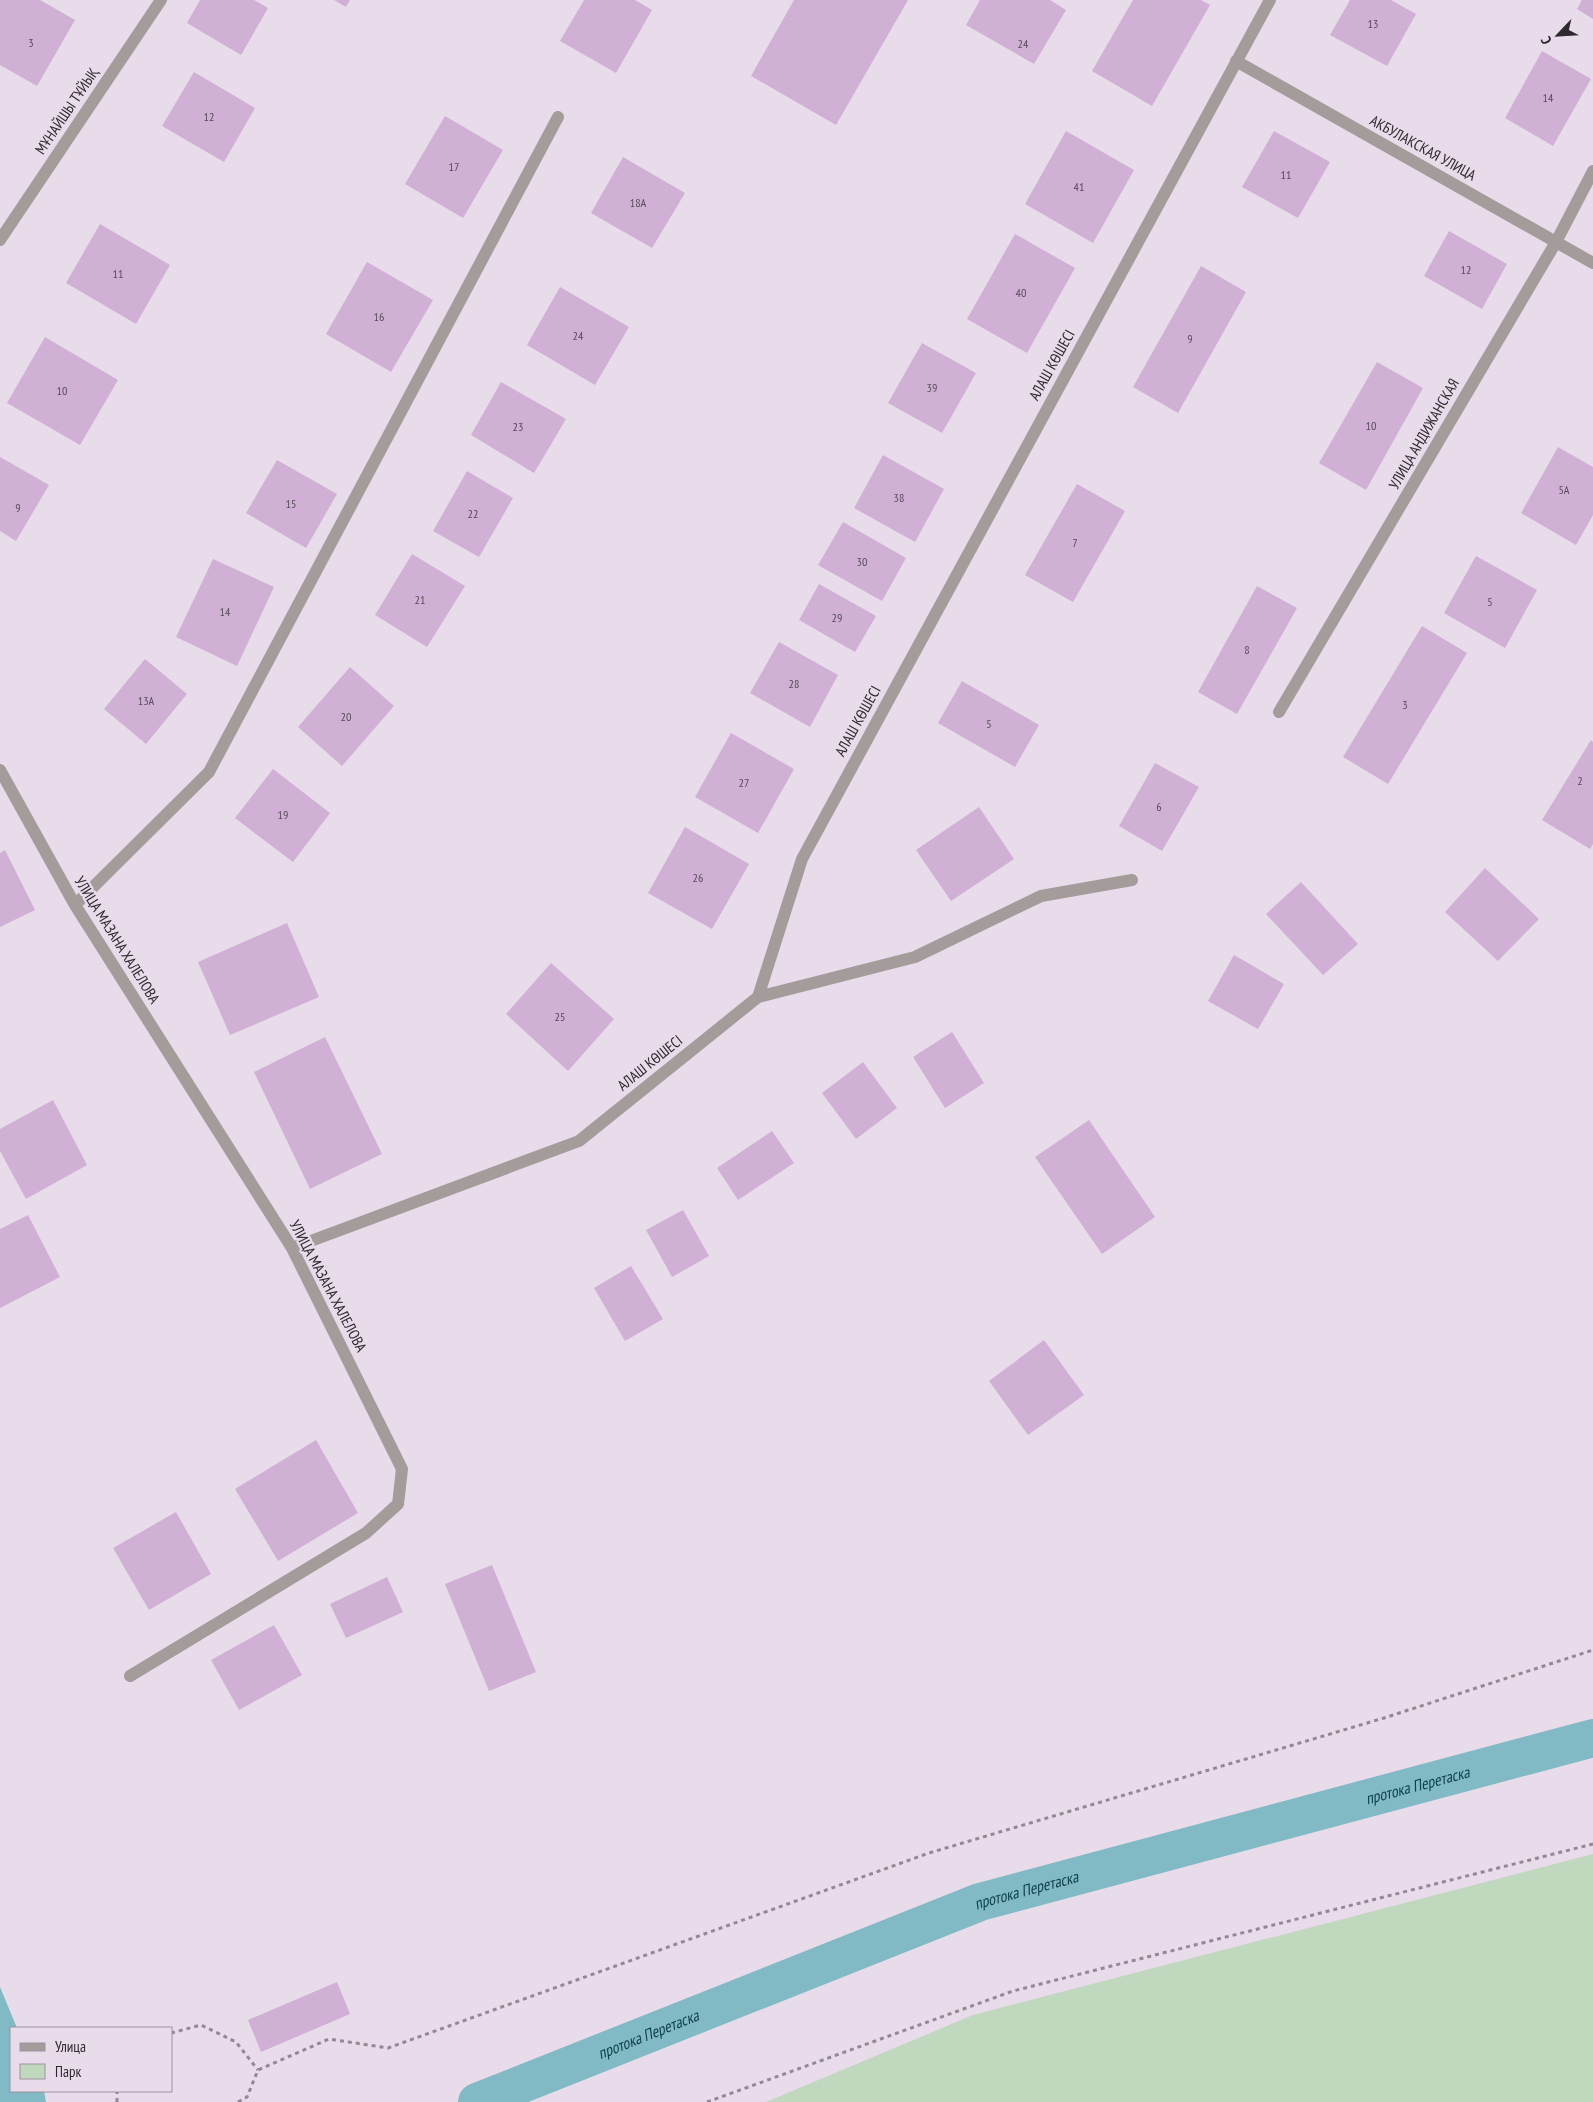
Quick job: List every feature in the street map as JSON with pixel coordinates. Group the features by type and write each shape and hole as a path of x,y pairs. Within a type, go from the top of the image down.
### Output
{"street":[{"name":"МҰНАЙШЫ ТҰЙЫҚ","path":"0,240 161,0"},
{"name":"АЛАШ КӨШЕСІ","path":"292,1248 579,1141 758,997 802,859 1270,0"},
{"name":"АКБУЛАКСКАЯ УЛИЦА","path":"1236,61 1593,263"},
{"path":"74,905 209,772 558,117"},
{"name":"УЛИЦА АНДИЖАНСКАЯ","path":"1279,712 1556,242 1593,171"},
{"name":"УЛИЦА МАЗАНА ХАЛЕЛОВА","path":"0,770 74,905 292,1248 402,1469 398,1504 366,1533 130,1676"},
{"path":"758,997 915,956 1041,896 1132,880"}],"path":[{"path":"238,2102 247,2096 258,2070 329,2039 388,2048 929,1853 1384,1718 1593,1650"},
{"path":"707,2102 1013,1991 1593,1844"},
{"path":"172,2033 201,2025 236,2042 258,2070"}],"green space":[{"path":"1593,1854 1593,2102 766,2102 973,2015"}],"water":[{"path":"0,1987 17,2027 10,2027 10,2092 44,2092 46,2102 0,2102"}],"building":[{"path":"0,0 40,0 75,20 37,86 0,65"},
{"path":"200,0 254,0 268,8 241,55 187,23"},
{"path":"334,0 350,0 346,7"},
{"path":"584,0 635,0 652,10 616,73 560,41"},
{"path":"794,0 908,0 836,125 751,76"},
{"path":"980,0 1050,0 1066,10 1034,64 966,25"},
{"path":"1133,0 1201,0 1210,5 1152,106 1092,71"},
{"path":"1350,0 1391,0 1416,14 1387,66 1330,35"},
{"path":"1582,0 1593,0 1593,19 1577,9"},
{"path":"1542,51 1591,79 1553,146 1505,118"},
{"path":"194,72 255,108 224,162 162,126"},
{"path":"445,116 503,150 463,218 405,184"},
{"path":"1066,131 1134,170 1093,243 1025,204"},
{"path":"1274,131 1330,162 1298,218 1242,187"},
{"path":"623,157 685,193 652,248 591,213"},
{"path":"100,224 170,265 136,324 66,283"},
{"path":"1449,231 1507,264 1482,309 1424,276"},
{"path":"1015,234 1075,268 1027,353 967,319"},
{"path":"367,262 433,300 391,372 326,334"},
{"path":"1201,266 1246,292 1178,413 1133,387"},
{"path":"560,287 629,327 595,385 527,345"},
{"path":"45,337 118,380 80,445 7,403"},
{"path":"922,343 976,373 942,433 888,403"},
{"path":"1377,362 1423,388 1366,490 1319,463"},
{"path":"501,382 566,419 534,473 471,435"},
{"path":"1558,447 1593,467 1593,515 1576,545 1521,513"},
{"path":"883,455 944,489 915,542 854,508"},
{"path":"0,457 49,485 16,541 0,531"},
{"path":"277,460 337,494 306,548 246,513"},
{"path":"467,471 513,498 479,557 433,531"},
{"path":"1077,484 1125,511 1073,602 1025,575"},
{"path":"843,522 906,558 882,601 818,565"},
{"path":"412,554 465,586 427,647 375,615"},
{"path":"1476,556 1537,590 1505,648 1444,613"},
{"path":"213,559 274,587 237,666 176,637"},
{"path":"819,584 876,616 855,652 799,620"},
{"path":"1257,586 1297,608 1237,714 1198,692"},
{"path":"1422,626 1467,653 1388,784 1343,757"},
{"path":"779,642 838,675 810,727 750,693"},
{"path":"145,659 187,694 146,744 104,709"},
{"path":"350,667 394,706 342,766 298,727"},
{"path":"962,681 1039,725 1015,767 938,723"},
{"path":"731,733 794,769 758,833 695,797"},
{"path":"1591,740 1593,742 1593,844 1590,849 1542,820"},
{"path":"1155,763 1199,787 1162,851 1119,826"},
{"path":"273,769 330,813 293,862 235,818"},
{"path":"979,807 1014,859 951,901 916,850"},
{"path":"685,827 749,864 712,929 648,893"},
{"path":"5,850 35,910 0,927 0,853"},
{"path":"1485,868 1539,919 1498,961 1445,912"},
{"path":"1301,882 1358,944 1323,975 1266,914"},
{"path":"287,923 319,997 230,1035 198,962"},
{"path":"1234,955 1284,984 1258,1029 1208,1001"},
{"path":"551,963 614,1019 568,1071 506,1014"},
{"path":"952,1032 984,1083 945,1108 913,1057"},
{"path":"325,1037 382,1154 310,1189 254,1072"},
{"path":"863,1062 897,1108 856,1139 822,1093"},
{"path":"53,1100 87,1165 26,1199 0,1151 0,1129"},
{"path":"1089,1120 1155,1217 1102,1254 1035,1157"},
{"path":"772,1131 794,1163 738,1200 717,1168"},
{"path":"683,1210 709,1256 672,1277 646,1230"},
{"path":"28,1215 60,1277 0,1308 0,1229"},
{"path":"631,1266 663,1319 625,1341 594,1288"},
{"path":"1044,1340 1084,1395 1028,1435 989,1381"},
{"path":"316,1440 358,1513 278,1561 235,1489"},
{"path":"176,1512 211,1574 149,1610 113,1548"},
{"path":"492,1565 536,1672 489,1691 445,1584"},
{"path":"387,1577 403,1612 346,1638 330,1604"},
{"path":"274,1625 302,1675 239,1710 211,1660"},
{"path":"337,1982 350,2014 261,2052 248,2020"}],"waterway":[{"name":"протока Перетаска","path":"477,2102 980,1902 1593,1738"}]}
